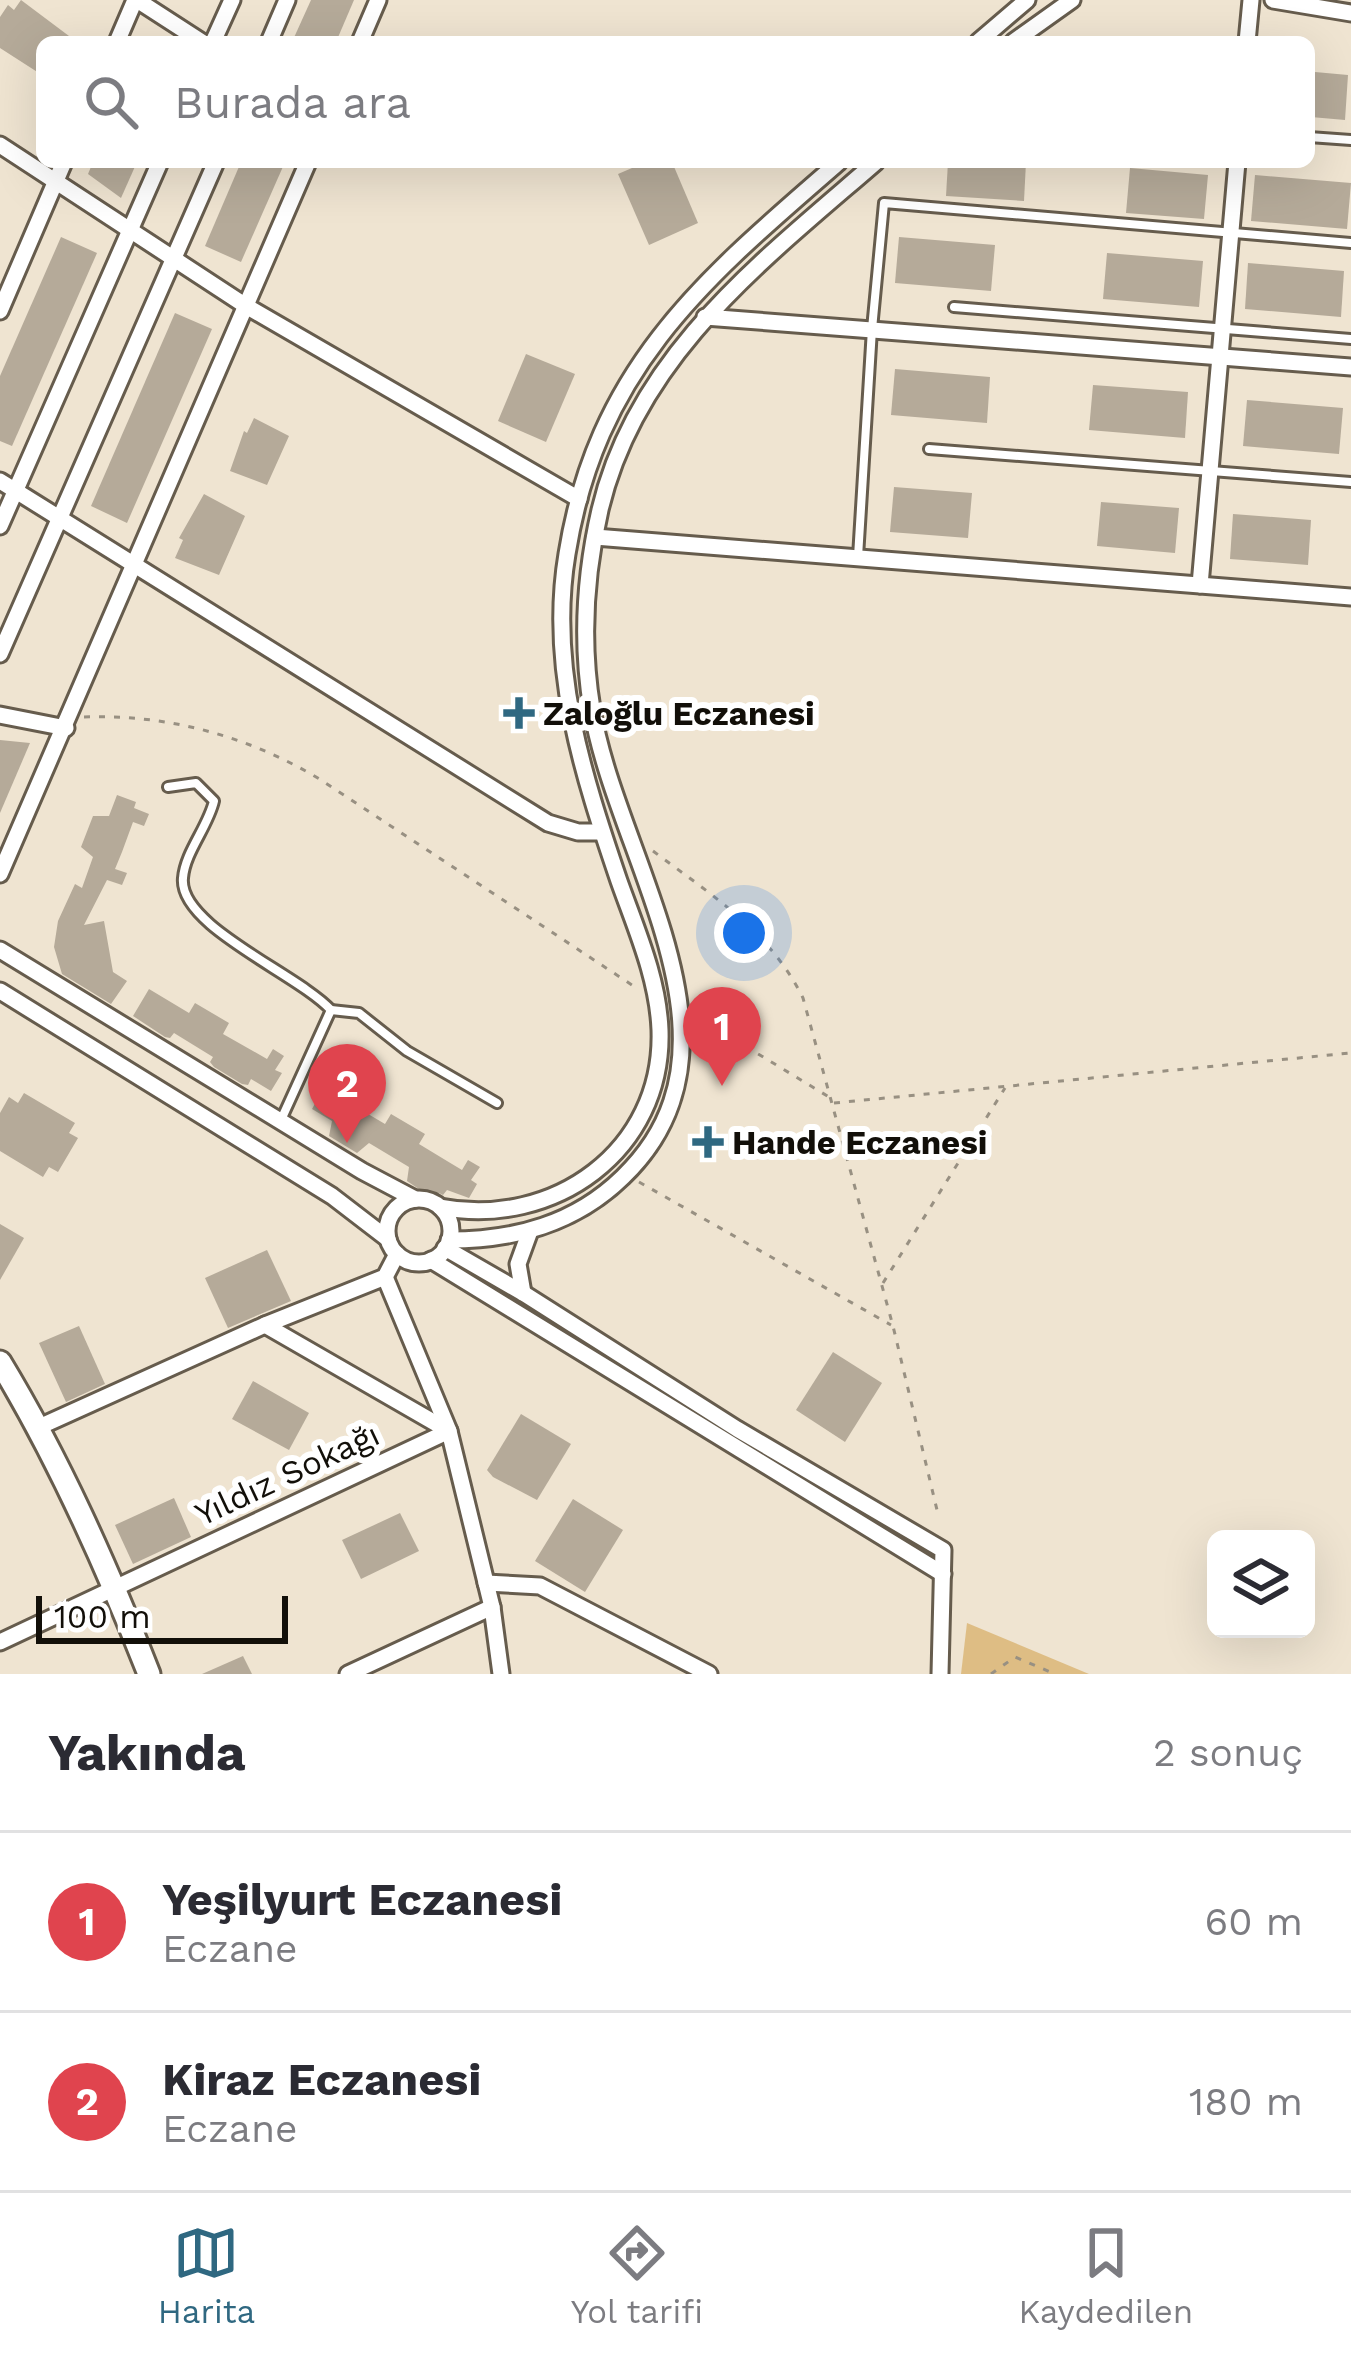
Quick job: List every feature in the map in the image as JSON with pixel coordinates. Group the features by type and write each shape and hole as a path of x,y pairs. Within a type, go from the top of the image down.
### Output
{"street":[{"path":"120,36 136,0 193,36"},
{"path":"216,36 232,0"},
{"path":"272,36 287,0"},
{"path":"363,36 378,0"},
{"path":"985,36 1027,0"},
{"path":"1021,36 1072,0"},
{"path":"1248,36 1251,0"},
{"path":"1273,0 1351,13"},
{"path":"0,146 246,306 579,499"},
{"path":"0,310 61,168"},
{"path":"0,526 8,486 157,168"},
{"path":"0,654 213,168"},
{"path":"0,874 305,168"},
{"path":"0,950 415,1199 440,1207 495,1212 555,1197 613,1154 645,1105 659,1049 659,1023 648,964 573,733 564,668 564,578 579,499 613,406 659,334 717,270 832,168"},
{"path":"0,991 332,1196 414,1262 442,1250 530,1231 585,1208 626,1175 656,1137 671,1103 682,1049 682,1008 674,970 599,744 588,674 586,610 595,536 611,472 631,424 664,368 704,317 869,168"},
{"path":"1200,585 1236,168"},
{"path":"704,317 1351,367"},
{"path":"8,486 548,823 578,832 602,832"},
{"path":"595,536 1351,597"},
{"path":"0,715 68,721"},
{"path":"415,1199 392,1213 393,1247 385,1277 449,1431 492,1607 501,1674"},
{"path":"440,1207 449,1222 442,1250"},
{"path":"523,1293 518,1264 530,1231"},
{"path":"442,1250 523,1293 736,1429 943,1550 940,1674"},
{"path":"442,1250 943,1574"},
{"path":"39,1427 265,1325 385,1277"},
{"path":"265,1325 449,1431"},
{"path":"0,1362 39,1427 116,1589 149,1674"},
{"name":"Yıldız Sokağı","path":"0,1642 449,1431"},
{"path":"486,1583 540,1586 709,1674"},
{"path":"348,1674 492,1607"}],"lane":[{"path":"1315,137 1351,140"},
{"path":"858,557 884,202 1351,243"},
{"path":"954,307 1351,339"},
{"path":"928,449 1351,482"},
{"path":"168,787 196,783 214,801 183,873 182,891 188,904 232,942 292,977 331,1010 359,1013 407,1051 497,1102"},
{"path":"280,1122 331,1010"}],"path":[{"path":"68,721 190,727 273,754 634,987"},
{"path":"627,831 745,921 784,964 803,998 893,1326 937,1510"},
{"path":"682,1008 831,1100 1350,1053"},
{"path":"882,1285 1006,1087"},
{"path":"626,1175 893,1326"},
{"path":"991,1674 1015,1657 1055,1674"}],"shaded area":[{"path":"967,1623 1089,1674 961,1674"}],"building":[{"path":"21,0 69,36 36,36 36,71 0,48 0,17 8,5 14,10"},
{"path":"311,0 354,0 339,36 295,36"},
{"path":"1315,72 1348,75 1345,120 1315,117"},
{"path":"90,168 134,168 121,198 88,174"},
{"path":"238,168 282,168 241,262 205,246"},
{"path":"632,168 675,168 698,223 649,245 618,174"},
{"path":"948,168 1026,168 1024,201 946,196"},
{"path":"1130,168 1208,175 1204,219 1126,213"},
{"path":"1255,175 1351,183 1347,229 1251,221"},
{"path":"61,237 97,253 12,446 0,441 0,376"},
{"path":"899,237 995,245 991,291 895,283"},
{"path":"1107,253 1203,261 1199,307 1103,299"},
{"path":"1248,263 1344,271 1341,317 1245,309"},
{"path":"175,313 212,329 127,523 91,506"},
{"path":"526,354 575,374 546,442 498,421"},
{"path":"895,369 990,377 987,423 891,415"},
{"path":"1093,385 1188,392 1185,438 1089,430"},
{"path":"1247,400 1343,408 1339,454 1243,446"},
{"path":"254,418 289,436 267,485 230,471 244,431"},
{"path":"894,487 972,493 968,538 890,532"},
{"path":"204,494 245,516 219,575 175,558 183,540 179,538"},
{"path":"1101,502 1179,508 1175,553 1097,546"},
{"path":"1233,514 1311,520 1308,565 1230,559"},
{"path":"0,740 30,743 0,813"},
{"path":"117,795 136,802 134,808 149,814 144,826 133,822 115,869 127,873 122,885 107,880 84,925 104,921 113,972 127,981 111,1004 62,974 54,947 58,921 75,884 82,888 93,857 81,847 93,816 109,816"},
{"path":"149,989 189,1013 195,1003 229,1023 223,1034 267,1059 273,1049 284,1056 275,1070 282,1073 271,1091 251,1079 248,1085 242,1084 214,1067 213,1057 174,1033 165,1037 133,1016"},
{"path":"336,1081 347,1088 341,1098 385,1124 391,1114 425,1134 419,1144 462,1170 468,1160 480,1167 471,1180 477,1184 469,1198 447,1190 432,1198 407,1181 409,1167 369,1143 357,1153 329,1136 332,1121 312,1109 322,1091 328,1095"},
{"path":"24,1093 75,1123 69,1133 78,1138 58,1172 49,1167 43,1177 0,1151 0,1113 9,1097 18,1103"},
{"path":"0,1224 24,1238 0,1280"},
{"path":"267,1250 291,1301 228,1328 205,1278"},
{"path":"79,1326 105,1384 66,1402 39,1343"},
{"path":"833,1352 882,1383 845,1442 796,1410"},
{"path":"253,1381 309,1413 289,1450 232,1419"},
{"path":"521,1414 571,1444 537,1500 487,1470"},
{"path":"174,1498 191,1537 133,1564 115,1525"},
{"path":"573,1499 623,1530 585,1592 535,1561"},
{"path":"400,1513 419,1551 361,1579 342,1540"},
{"path":"243,1656 252,1674 202,1674"}],"place":[{"name":"Zaloğlu Eczanesi","path":"519,713"},
{"name":"Yeşilyurt Eczanesi","path":"722,1086"},
{"name":"Hande Eczanesi","path":"708,1142"},
{"name":"Kiraz Eczanesi","path":"347,1143"}]}
